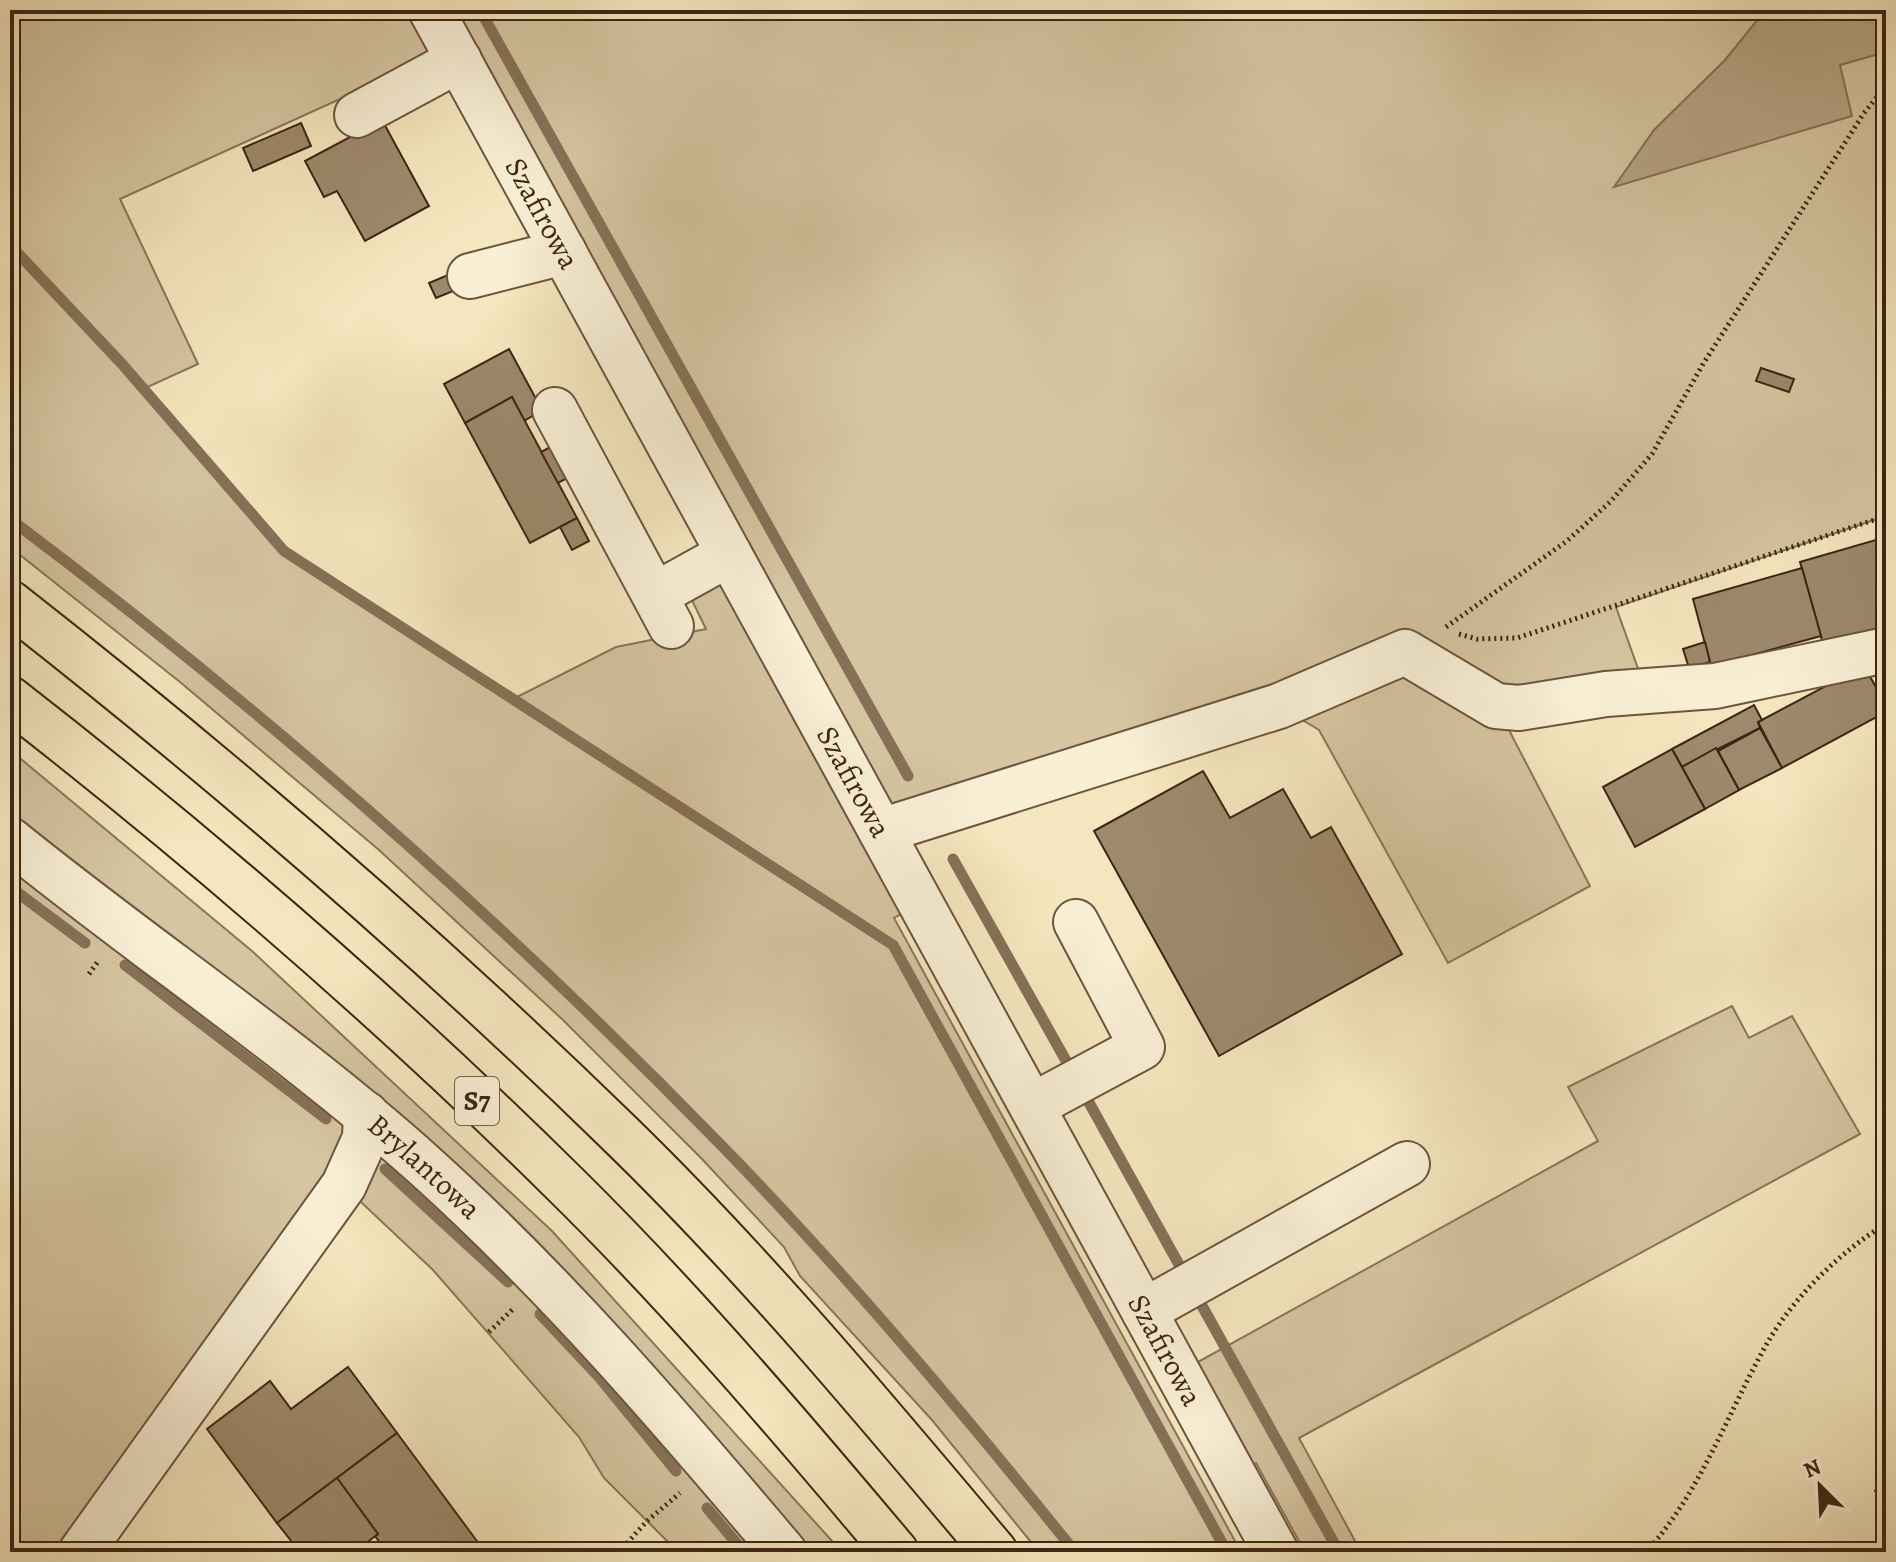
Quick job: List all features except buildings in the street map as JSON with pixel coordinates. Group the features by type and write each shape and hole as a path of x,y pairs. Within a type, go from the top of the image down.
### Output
{"highway":[{"name":"S7","path":"10,603 168,727 397,923 620,1134 833,1360 995,1552"},
{"name":"S7","path":"10,699 124,788 348,979 566,1185 779,1412 896,1552"}],"street":[{"name":"Szafirowa","path":"431,10 1276,1552"},
{"path":"357,115 459,60"},
{"path":"470,276 564,252"},
{"path":"555,410 663,610 729,554"},
{"path":"881,831 1279,706 1405,652 1496,706 1519,708 1606,694 1715,686 1886,650"},
{"name":"Brylantowa","path":"10,840 366,1114 511,1246 712,1467 784,1552"},
{"path":"1032,1106 1142,1047 1076,922"},
{"path":"81,1552 344,1185 365,1138 366,1114"},
{"path":"1144,1311 1407,1164"}],"path":[{"path":"1886,86 1864,113 1703,364 1652,454 1611,501 1567,541 1441,630 1477,639 1517,638 1886,516"},
{"path":"1646,1552 1691,1492 1771,1337 1802,1297 1860,1240 1886,1224"},
{"path":"619,1552 647,1521 712,1467"}],"shaded area":[{"path":"10,10 1886,10 1886,516 1616,607 1646,691 1497,707 1590,886 1448,963 1319,730 1279,706 882,831 921,903 894,918 1241,1552 1039,1552 932,1420 800,1276 784,1247 702,1159 563,1020 379,850 180,682 10,547","holes":["452,48 733,560 685,586 706,629 616,647 511,700 284,551 143,389 198,364 120,199"]},
{"path":"1772,10 1886,10 1886,52 1840,65 1852,116 1614,187 1654,130 1725,60 1759,18"},
{"path":"10,750 252,951 552,1231 842,1552 678,1552 604,1478 579,1437 433,1270 344,1186 81,1552 10,1552"},
{"path":"1732,1006 1749,1038 1792,1016 1860,1134 1299,1438 1361,1552 1305,1552 1256,1463 1234,1475 1178,1373 1598,1141 1568,1087"}],"waterway":[{"path":"480,10 908,776"},
{"path":"10,245 122,364 284,551 893,945 1227,1552"},
{"path":"10,519 197,665 288,741 553,979 722,1146 814,1244 947,1396 1075,1552"},
{"path":"953,859 1074,1075"},
{"path":"10,887 85,943"},
{"path":"125,965 326,1119"},
{"path":"1082,1090 1182,1270"},
{"path":"385,1169 508,1282"},
{"path":"1201,1304 1339,1552"},
{"path":"540,1314 599,1377 676,1471"},
{"path":"707,1508 744,1552"}]}
